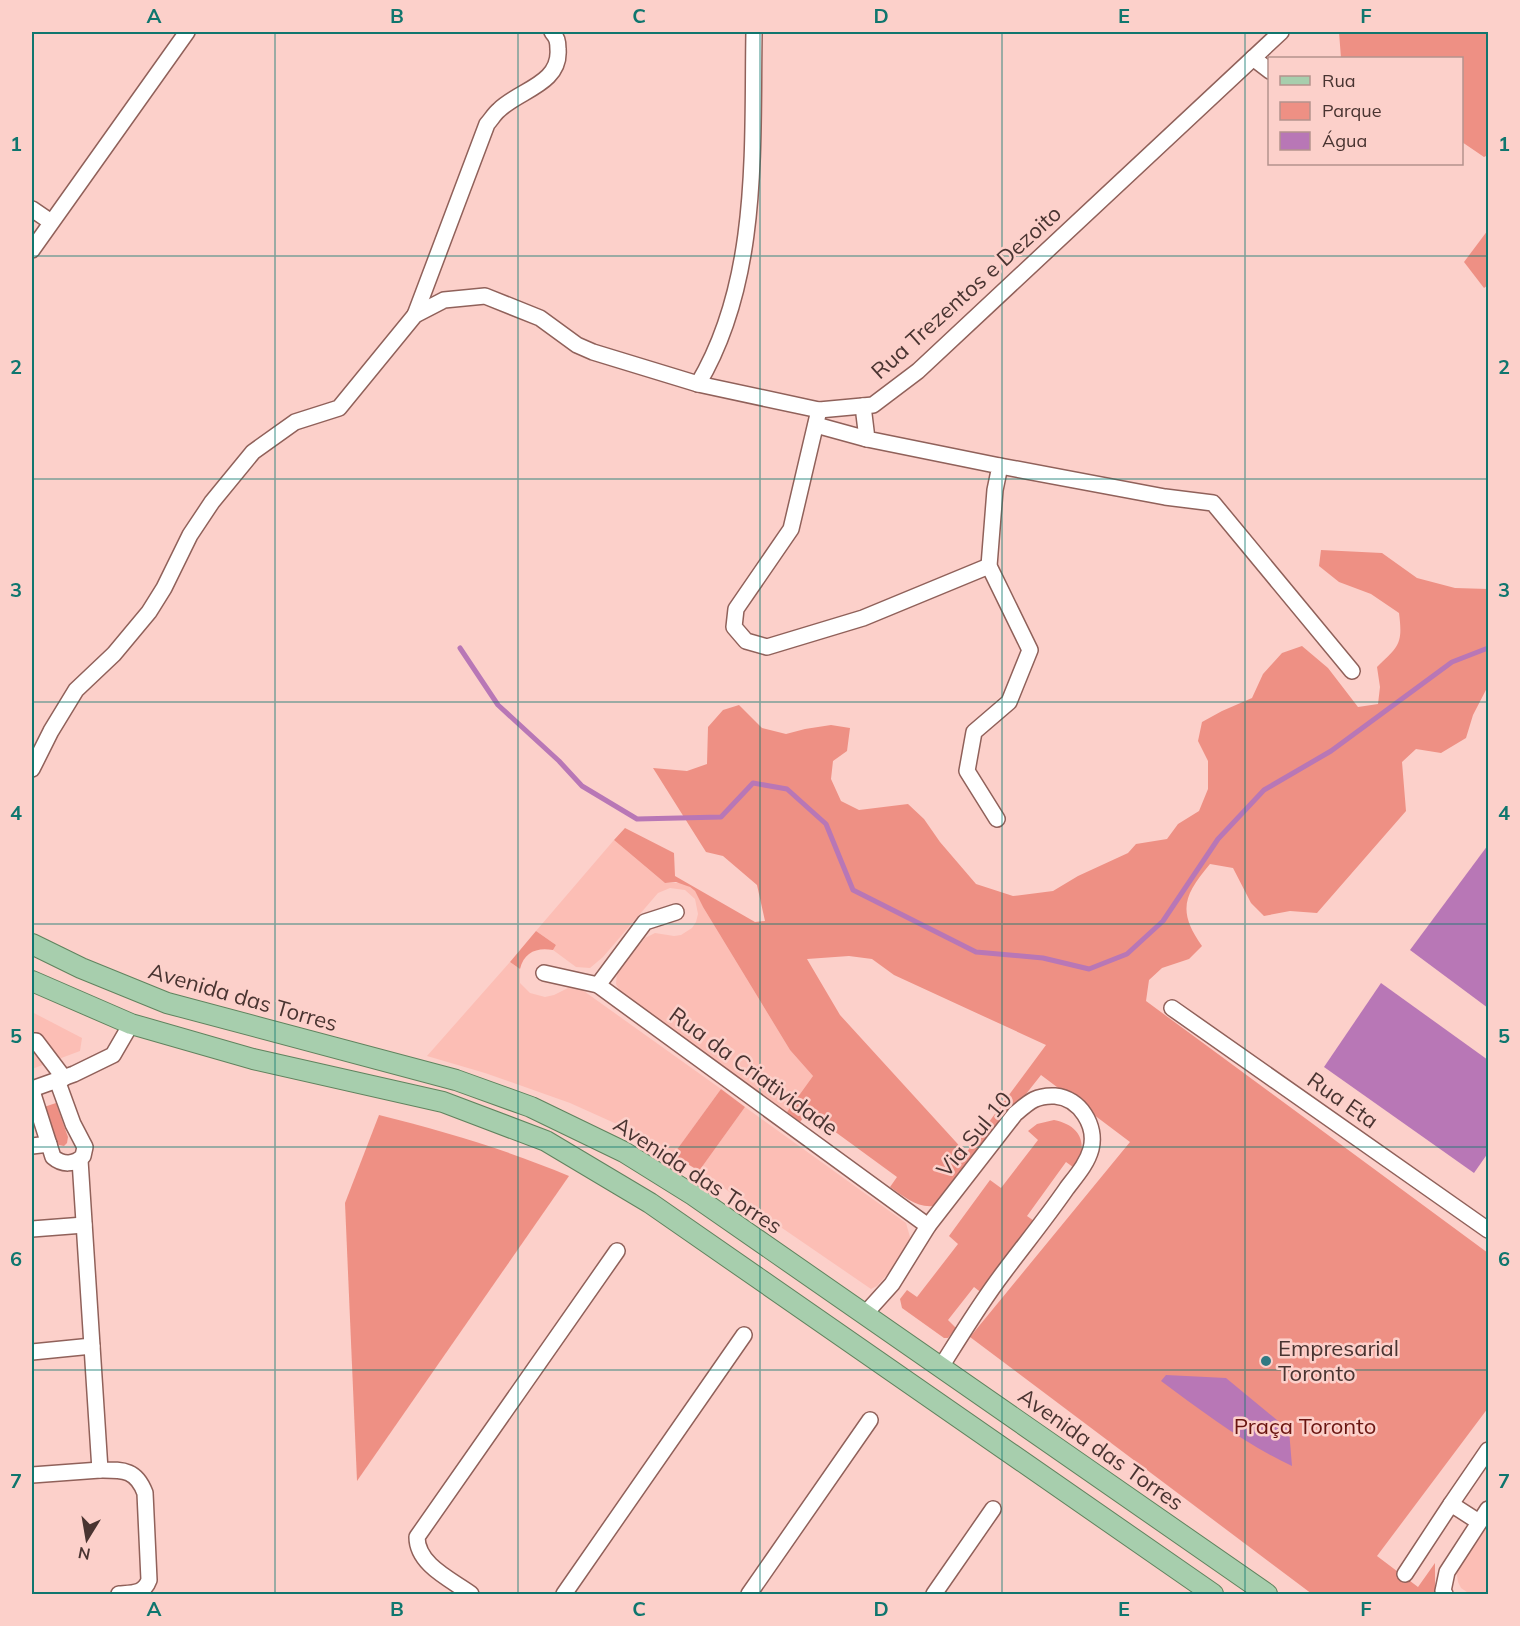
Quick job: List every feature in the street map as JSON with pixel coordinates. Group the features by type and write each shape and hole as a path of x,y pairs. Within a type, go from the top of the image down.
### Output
{"main road":[{"name":"Avenida das Torres","path":"32,944 91,973 167,1003 456,1080 531,1107 624,1152 702,1202 1265,1594"},
{"path":"32,981 131,1024 253,1059 443,1102 546,1141 660,1210 1213,1594"}],"street":[{"path":"32,250 187,32"},
{"path":"698,384 711,360 732,307 743,256 749,206 754,32"},
{"name":"Rua Trezentos e Dezoito","path":"32,769 51,731 76,690 114,654 149,612 164,588 190,536 212,502 253,452 296,422 339,408 415,315 444,300 484,296 540,318 577,345 698,384 818,417 873,405 918,371 1281,32"},
{"path":"415,315 487,124 499,109 549,76 556,67 559,57 557,34"},
{"path":"1253,58 1268,70"},
{"path":"32,209 51,222"},
{"path":"863,406 867,439"},
{"path":"989,566 863,618 767,647 746,641 734,627 736,609 790,529 818,417 867,439 1165,497 1213,503 1353,671"},
{"path":"997,819 967,771 974,732 1009,702 1030,650 989,566 995,490 1000,466"},
{"path":"598,985 645,922 676,912"},
{"name":"Rua da Criatividade","path":"544,973 598,985 928,1226"},
{"name":"Rua Eta","path":"1173,1008 1488,1230"},
{"path":"80,1160 60,1162 53,1157 32,1090 113,1055 131,1024"},
{"path":"32,1041 36,1041 60,1079 73,1124 85,1147 80,1160 100,1470"},
{"name":"Via Sul 10","path":"864,1315 892,1284 928,1226 1015,1114 1027,1103 1042,1095 1059,1096 1074,1102 1084,1112 1092,1136 1087,1160 1002,1273 941,1367"},
{"path":"32,1146 48,1144"},
{"path":"32,1229 84,1225"},
{"path":"471,1594 426,1561 417,1545 417,1537 617,1251"},
{"path":"564,1594 744,1335"},
{"path":"32,1352 92,1346"},
{"path":"749,1594 870,1420"},
{"path":"1405,1574 1488,1450"},
{"path":"32,1476 124,1470 140,1480 145,1493 149,1580 147,1587 140,1592 119,1594"},
{"path":"1451,1504 1479,1522"},
{"path":"934,1594 993,1509"},
{"path":"1444,1593 1447,1572 1488,1509"}],"shaded area":[{"path":"614,840 665,883 684,883 695,891 790,1050 813,1076 787,1112 620,992 616,984 617,972 645,938 655,933 681,935 692,928 698,914 695,899 685,890 670,888 658,893 603,957 590,968 576,967 553,950 556,945 536,931"},
{"path":"510,962 520,969 520,983 530,993 545,997 568,988 581,989 721,1089 673,1155 630,1130 570,1103 485,1073 427,1056"},
{"path":"32,1012 82,1038 80,1051 32,1069"},
{"path":"745,1107 906,1223 910,1237 906,1253 877,1286 871,1289 699,1171"},
{"path":"1488,1524 1488,1594 1470,1594 1461,1588 1456,1569"}],"green space":[{"path":"1339,32 1488,32 1488,155 1484,157 1463,143 1463,57 1341,57"},
{"path":"1488,230 1488,285 1484,288 1464,262"},
{"name":"Praça Toronto","path":"1321,550 1382,553 1417,578 1455,588 1488,589 1488,686 1473,715 1466,738 1441,753 1416,749 1402,762 1406,811 1317,913 1290,911 1264,916 1251,903 1233,868 1210,864 1194,885 1187,904 1189,923 1202,946 1189,959 1162,968 1149,980 1146,1001 1488,1253 1488,1408 1377,1556 1418,1587 1435,1563 1435,1594 1312,1594 970,1337 1130,1142 1041,1075 939,1205 925,1206 907,1199 890,1187 897,1177 808,1112 800,1122 787,1112 813,1076 790,1050 695,891 676,882 665,883 614,840 625,828 674,853 675,876 755,922 765,921 757,885 723,856 706,852 653,768 687,771 707,764 708,727 723,710 739,705 762,728 786,734 831,725 850,728 847,751 833,761 831,779 841,801 859,810 908,804 924,819 940,842 976,884 1013,896 1053,891 1078,876 1128,853 1136,844 1167,839 1178,824 1199,811 1208,789 1208,761 1198,741 1202,722 1252,698 1263,674 1282,653 1302,646 1328,668 1358,707 1378,704 1380,687 1377,667 1398,644 1400,638 1399,613 1371,594 1339,582 1319,566","holes":["849,956 872,959 894,975 1046,1045 966,1153 840,1015 807,959"]},
{"path":"536,931 556,945 553,950 542,949 532,952 525,958 520,969 510,962"},
{"path":"721,1089 745,1107 699,1171 673,1155"},
{"path":"56,1103 68,1137 64,1146 56,1142 44,1107"},
{"path":"379,1115 475,1142 569,1176 357,1481 345,1203"},
{"path":"1054,1120 1071,1127 1080,1138 1082,1152 1077,1170 1066,1162 1027,1216 1037,1223 983,1294 974,1287 948,1320 956,1328 948,1338 944,1338 902,1308 900,1299 907,1290 917,1297 958,1244 949,1236 990,1180 1001,1188 1038,1140 1028,1131 1037,1124"}],"water":[{"path":"1488,845 1488,1008 1410,950"},
{"path":"1381,983 1488,1060 1488,1153 1474,1173 1324,1067"},
{"path":"1166,1375 1226,1378 1289,1430 1292,1466 1241,1438 1161,1381"}],"waterway":[{"path":"460,648 498,705 559,761 582,786 637,819 721,817 753,783 787,789 826,824 853,890 976,952 1043,958 1089,969 1127,954 1163,921 1218,839 1264,790 1331,751 1452,662 1488,648"}],"place":[{"name":"Empresarial Toronto","path":"1266,1361"}]}
